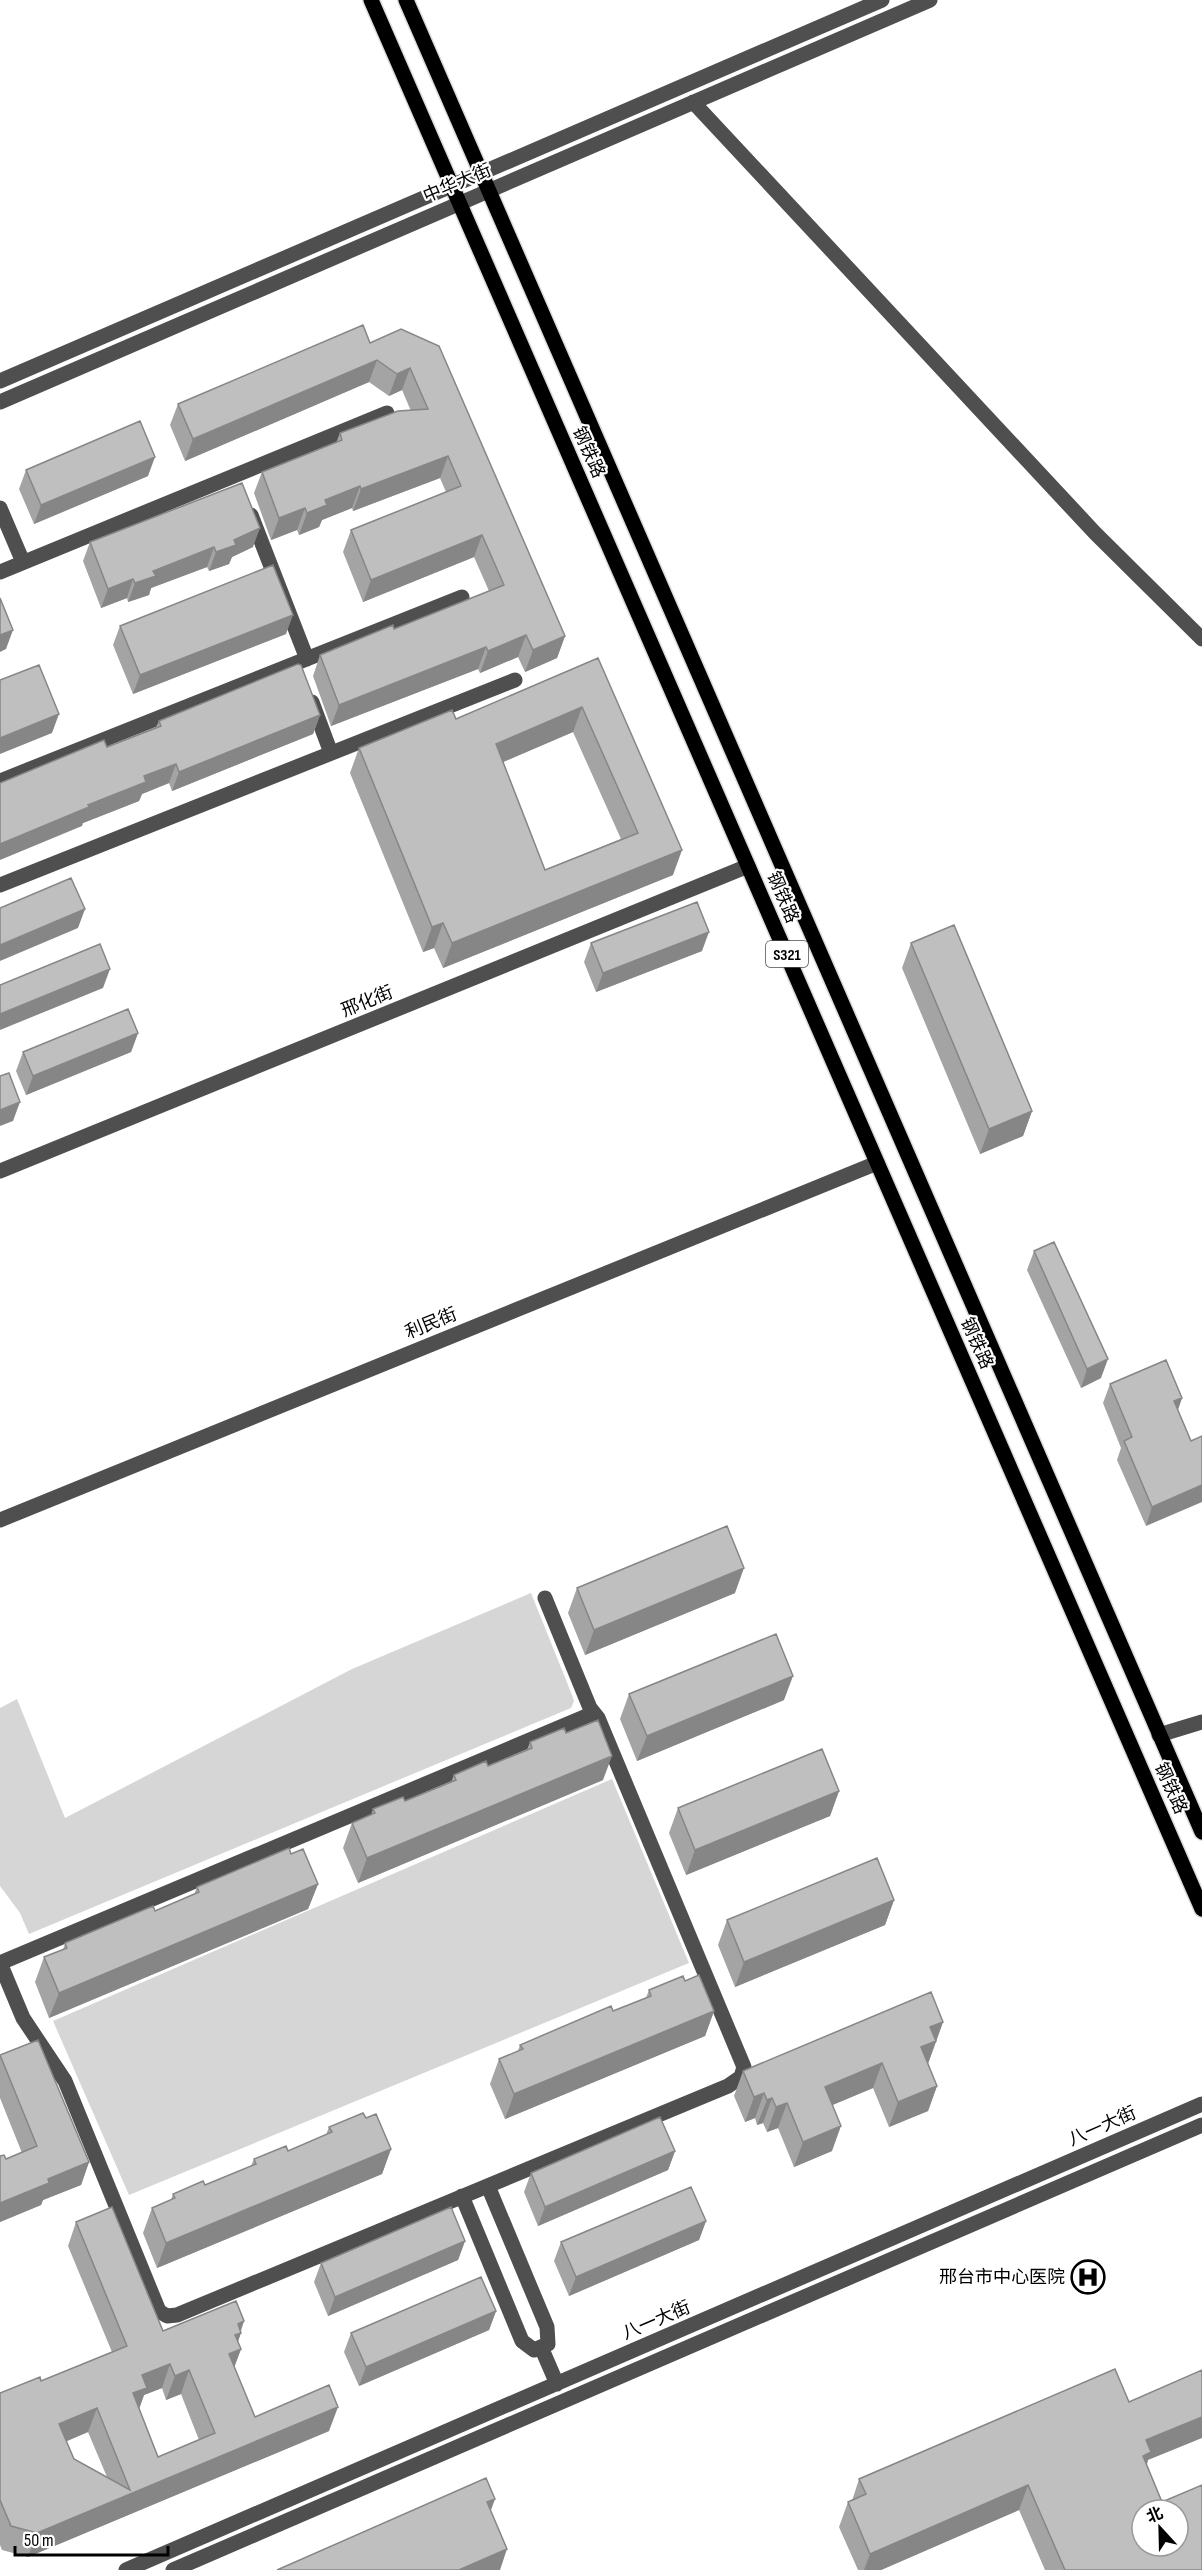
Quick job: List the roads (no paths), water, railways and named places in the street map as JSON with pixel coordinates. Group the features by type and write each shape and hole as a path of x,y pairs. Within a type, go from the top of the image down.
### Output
{"main road":[{"name":"钢铁路","path":"371,0 1202,1909"},
{"name":"钢铁路","path":"406,0 1202,1832"}],"street":[{"name":"中华大街","path":"0,381 882,0"},
{"name":"中华大街","path":"0,402 930,0"},
{"path":"693,102 1095,533 1202,639"},
{"path":"0,572 240,486 387,413"},
{"path":"240,486 331,753"},
{"path":"0,508 23,562"},
{"path":"0,781 302,669 462,597"},
{"path":"0,885 515,680"},
{"name":"邢化街","path":"0,1171 748,866"},
{"name":"利民街","path":"0,1520 877,1162"},
{"path":"546,1598 744,2067 741,2077 728,2086 177,2315 167,2316 159,2311 65,2081 38,2049 0,1963 594,1713"},
{"path":"1160,1735 1202,1722"},
{"name":"八一大街","path":"126,2570 1202,2104"},
{"path":"173,2570 1202,2125"},
{"path":"462,2196 522,2341 534,2350 548,2344 547,2327 488,2186"},
{"path":"541,2347 557,2384"}],"place":[{"name":"邢台市中心医院","path":"1088,2277"}]}
